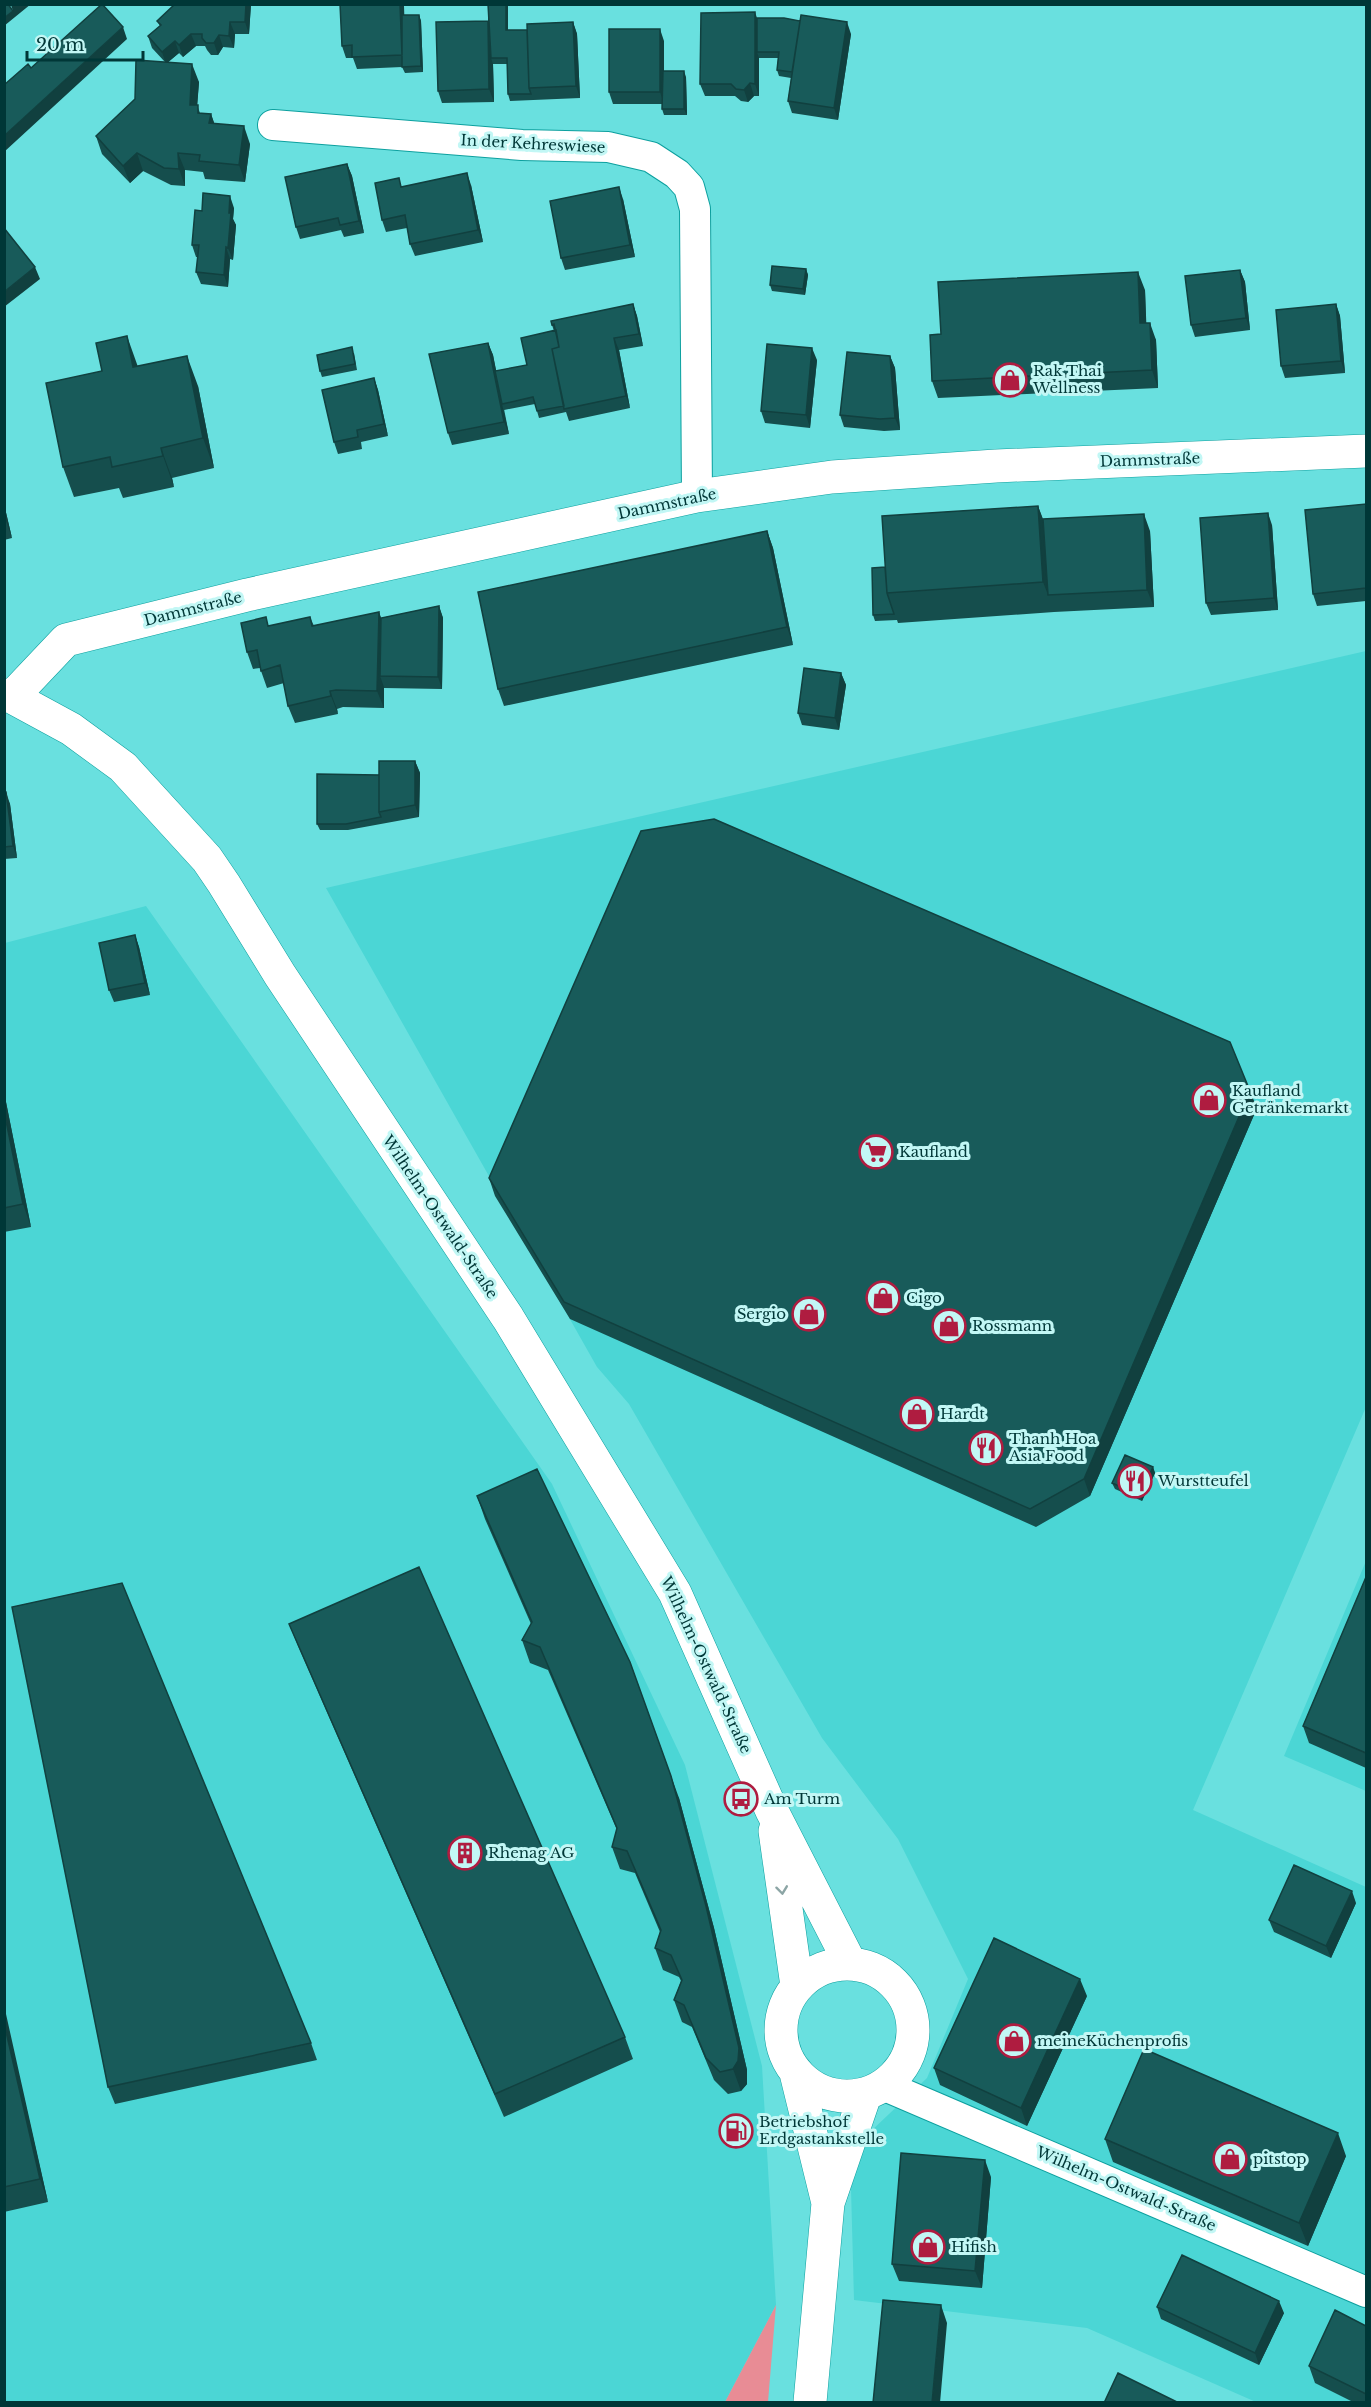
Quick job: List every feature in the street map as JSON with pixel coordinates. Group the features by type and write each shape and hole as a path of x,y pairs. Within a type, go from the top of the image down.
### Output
{"street":[{"name":"In der Kehreswiese","path":"273,125 522,145 608,147 651,157 676,174 689,188 695,209 697,496"},
{"name":"Dammstraße","path":"8,696 66,640 247,596 697,496 832,477 996,466 1366,451"},
{"name":"Wilhelm-Ostwald-Straße","path":"8,696 71,729 123,767 213,867 280,975 508,1318 675,1593 772,1811 850,1964"},
{"name":"Wilhelm-Ostwald-Straße","path":"772,1811 797,1986"},
{"path":"796,2073 811,2086 828,2094 846,2097 875,2090 900,2072 909,2055 914,2035 913,2015 904,1995 890,1978 871,1967 850,1964 830,1966 812,1974 797,1986 787,2002 781,2039 787,2058 796,2073 828,2203"},
{"name":"Wilhelm-Ostwald-Straße","path":"875,2090 1366,2292"},
{"path":"810,2403 828,2203 875,2090"}],"shaded area":[{"path":"1366,651 1366,1407 1193,1810 1366,1887 1366,2402 1256,2402 1087,2328 854,2300 850,2151 927,2078 968,1979 898,1839 822,1738 629,1404 597,1367 326,888"},
{"path":"146,906 552,1484 685,1765 762,2066 776,2305 725,2402 5,2402 5,943"},
{"path":"1366,1561 1366,1791 1284,1756"},
{"path":"776,2305 768,2402 725,2402"}],"building":[{"path":"4,4 8,4 13,11 4,18"},
{"path":"102,4 123,27 4,136 4,85 28,64 31,68"},
{"path":"175,4 246,4 245,22 230,22 229,36 219,35 214,43 206,43 202,34 191,34 179,45 175,41 162,52 148,36 161,25 157,21"},
{"path":"340,4 400,4 402,55 352,57 352,45 342,46"},
{"path":"488,4 506,4 506,30 527,30 531,94 508,94 507,58 491,58"},
{"path":"755,12 755,84 750,83 744,90 736,89 731,84 700,84 701,13"},
{"path":"402,15 419,15 421,66 402,67"},
{"path":"801,15 847,22 834,108 788,101"},
{"path":"757,18 784,18 800,21 792,72 777,70 779,52 757,52"},
{"path":"488,21 489,89 438,91 436,22"},
{"path":"573,22 576,86 529,88 527,24"},
{"path":"609,29 660,29 660,92 609,92"},
{"path":"136,60 192,64 190,105 198,105 198,113 211,114 209,123 244,126 239,165 199,161 200,155 178,153 179,169 164,168 137,153 123,166 96,136 135,99"},
{"path":"663,71 684,71 684,109 662,109"},
{"path":"347,164 359,221 340,225 338,218 296,227 285,177"},
{"path":"467,173 478,230 410,244 405,215 382,220 375,183 399,178 401,187"},
{"path":"619,187 630,245 561,258 550,201"},
{"path":"203,193 230,196 229,213 231,213 224,275 196,272 199,245 192,245 195,210 202,211"},
{"path":"4,228 35,267 4,292"},
{"path":"772,266 806,269 803,289 770,285"},
{"path":"1240,270 1246,318 1191,325 1185,276"},
{"path":"1138,272 1140,323 1150,323 1152,370 932,381 930,335 941,334 938,282"},
{"path":"633,304 639,334 614,338 626,396 564,409 552,349 559,347 554,324 552,325 551,321"},
{"path":"1336,304 1341,361 1281,366 1276,310"},
{"path":"556,330 559,347 552,349 564,406 537,411 533,397 502,404 495,371 527,365 521,338"},
{"path":"127,336 133,367 187,356 203,438 161,448 163,456 112,467 110,457 63,467 46,383 102,371 96,343"},
{"path":"488,343 504,422 448,433 429,354"},
{"path":"767,344 812,348 806,415 761,411"},
{"path":"352,347 355,364 320,371 317,355"},
{"path":"847,352 890,356 895,418 880,419 840,415"},
{"path":"374,378 384,424 357,430 358,437 334,442 322,390"},
{"path":"1366,504 1366,588 1313,594 1305,510"},
{"path":"1038,506 1043,582 887,593 882,516"},
{"path":"1268,513 1274,598 1206,603 1200,518"},
{"path":"1144,514 1147,590 1048,595 1043,519"},
{"path":"767,531 787,627 498,689 478,592"},
{"path":"885,567 887,593 894,614 873,615 872,568"},
{"path":"439,606 438,677 380,676 381,618"},
{"path":"379,612 377,691 330,691 331,696 288,706 280,665 261,671 257,650 247,652 241,623 266,617 268,626 310,617 312,626"},
{"path":"804,668 841,673 835,718 798,713"},
{"path":"379,761 415,761 415,805 379,812"},
{"path":"317,774 379,775 381,817 346,824 317,824"},
{"path":"4,792 6,792 13,846 4,847"},
{"name":"Kaufland","path":"714,819 1230,1042 1250,1091 1084,1479 1030,1509 564,1302 489,1178 641,831"},
{"path":"135,935 145,983 109,990 99,943"},
{"path":"4,1111 23,1204 4,1208"},
{"name":"Wurstteufel","path":"1125,1455 1153,1467 1140,1495 1112,1483"},
{"path":"537,1469 630,1662 671,1776 706,1906 739,2048 738,2061 733,2069 720,2072 706,2058 684,2005 674,2000 682,1980 671,1955 655,1948 661,1930 627,1851 612,1847 617,1828 540,1647 522,1640 532,1622 477,1496"},
{"name":"Rhenag AG","path":"419,1567 625,2037 495,2094 289,1624"},
{"path":"1366,1577 1366,1753 1303,1726"},
{"path":"122,1583 311,2043 108,2087 12,1607"},
{"path":"1294,1865 1352,1891 1326,1946 1269,1920"},
{"name":"meineKüchenprofis","path":"994,1938 1080,1979 1021,2108 934,2068"},
{"path":"4,2023 40,2179 4,2187"},
{"name":"pitstop","path":"1144,2049 1338,2133 1299,2223 1105,2139"},
{"path":"901,2153 985,2160 975,2271 892,2264"},
{"path":"1182,2255 1279,2301 1255,2353 1157,2307"},
{"path":"883,2300 941,2305 932,2403 873,2403"},
{"path":"1335,2310 1366,2326 1366,2394 1309,2366"},
{"path":"1118,2373 1179,2403 1104,2403"}],"place":[{"name":"Rak Thai Wellness","path":"1010,380"},
{"name":"Kaufland Getränkemarkt","path":"1209,1100"},
{"name":"Kaufland","path":"876,1152"},
{"name":"Cigo","path":"883,1298"},
{"name":"Sergio","path":"809,1314"},
{"name":"Rossmann","path":"949,1326"},
{"name":"Hardt","path":"917,1414"},
{"name":"Thanh Hoa Asia Food","path":"986,1448"},
{"name":"Wurstteufel","path":"1135,1481"},
{"name":"Am Turm","path":"741,1799"},
{"name":"Rhenag AG","path":"465,1853"},
{"name":"meineKüchenprofis","path":"1014,2041"},
{"name":"Betriebshof Erdgastankstelle","path":"736,2131"},
{"name":"pitstop","path":"1230,2159"},
{"name":"Hifish","path":"928,2247"}]}
